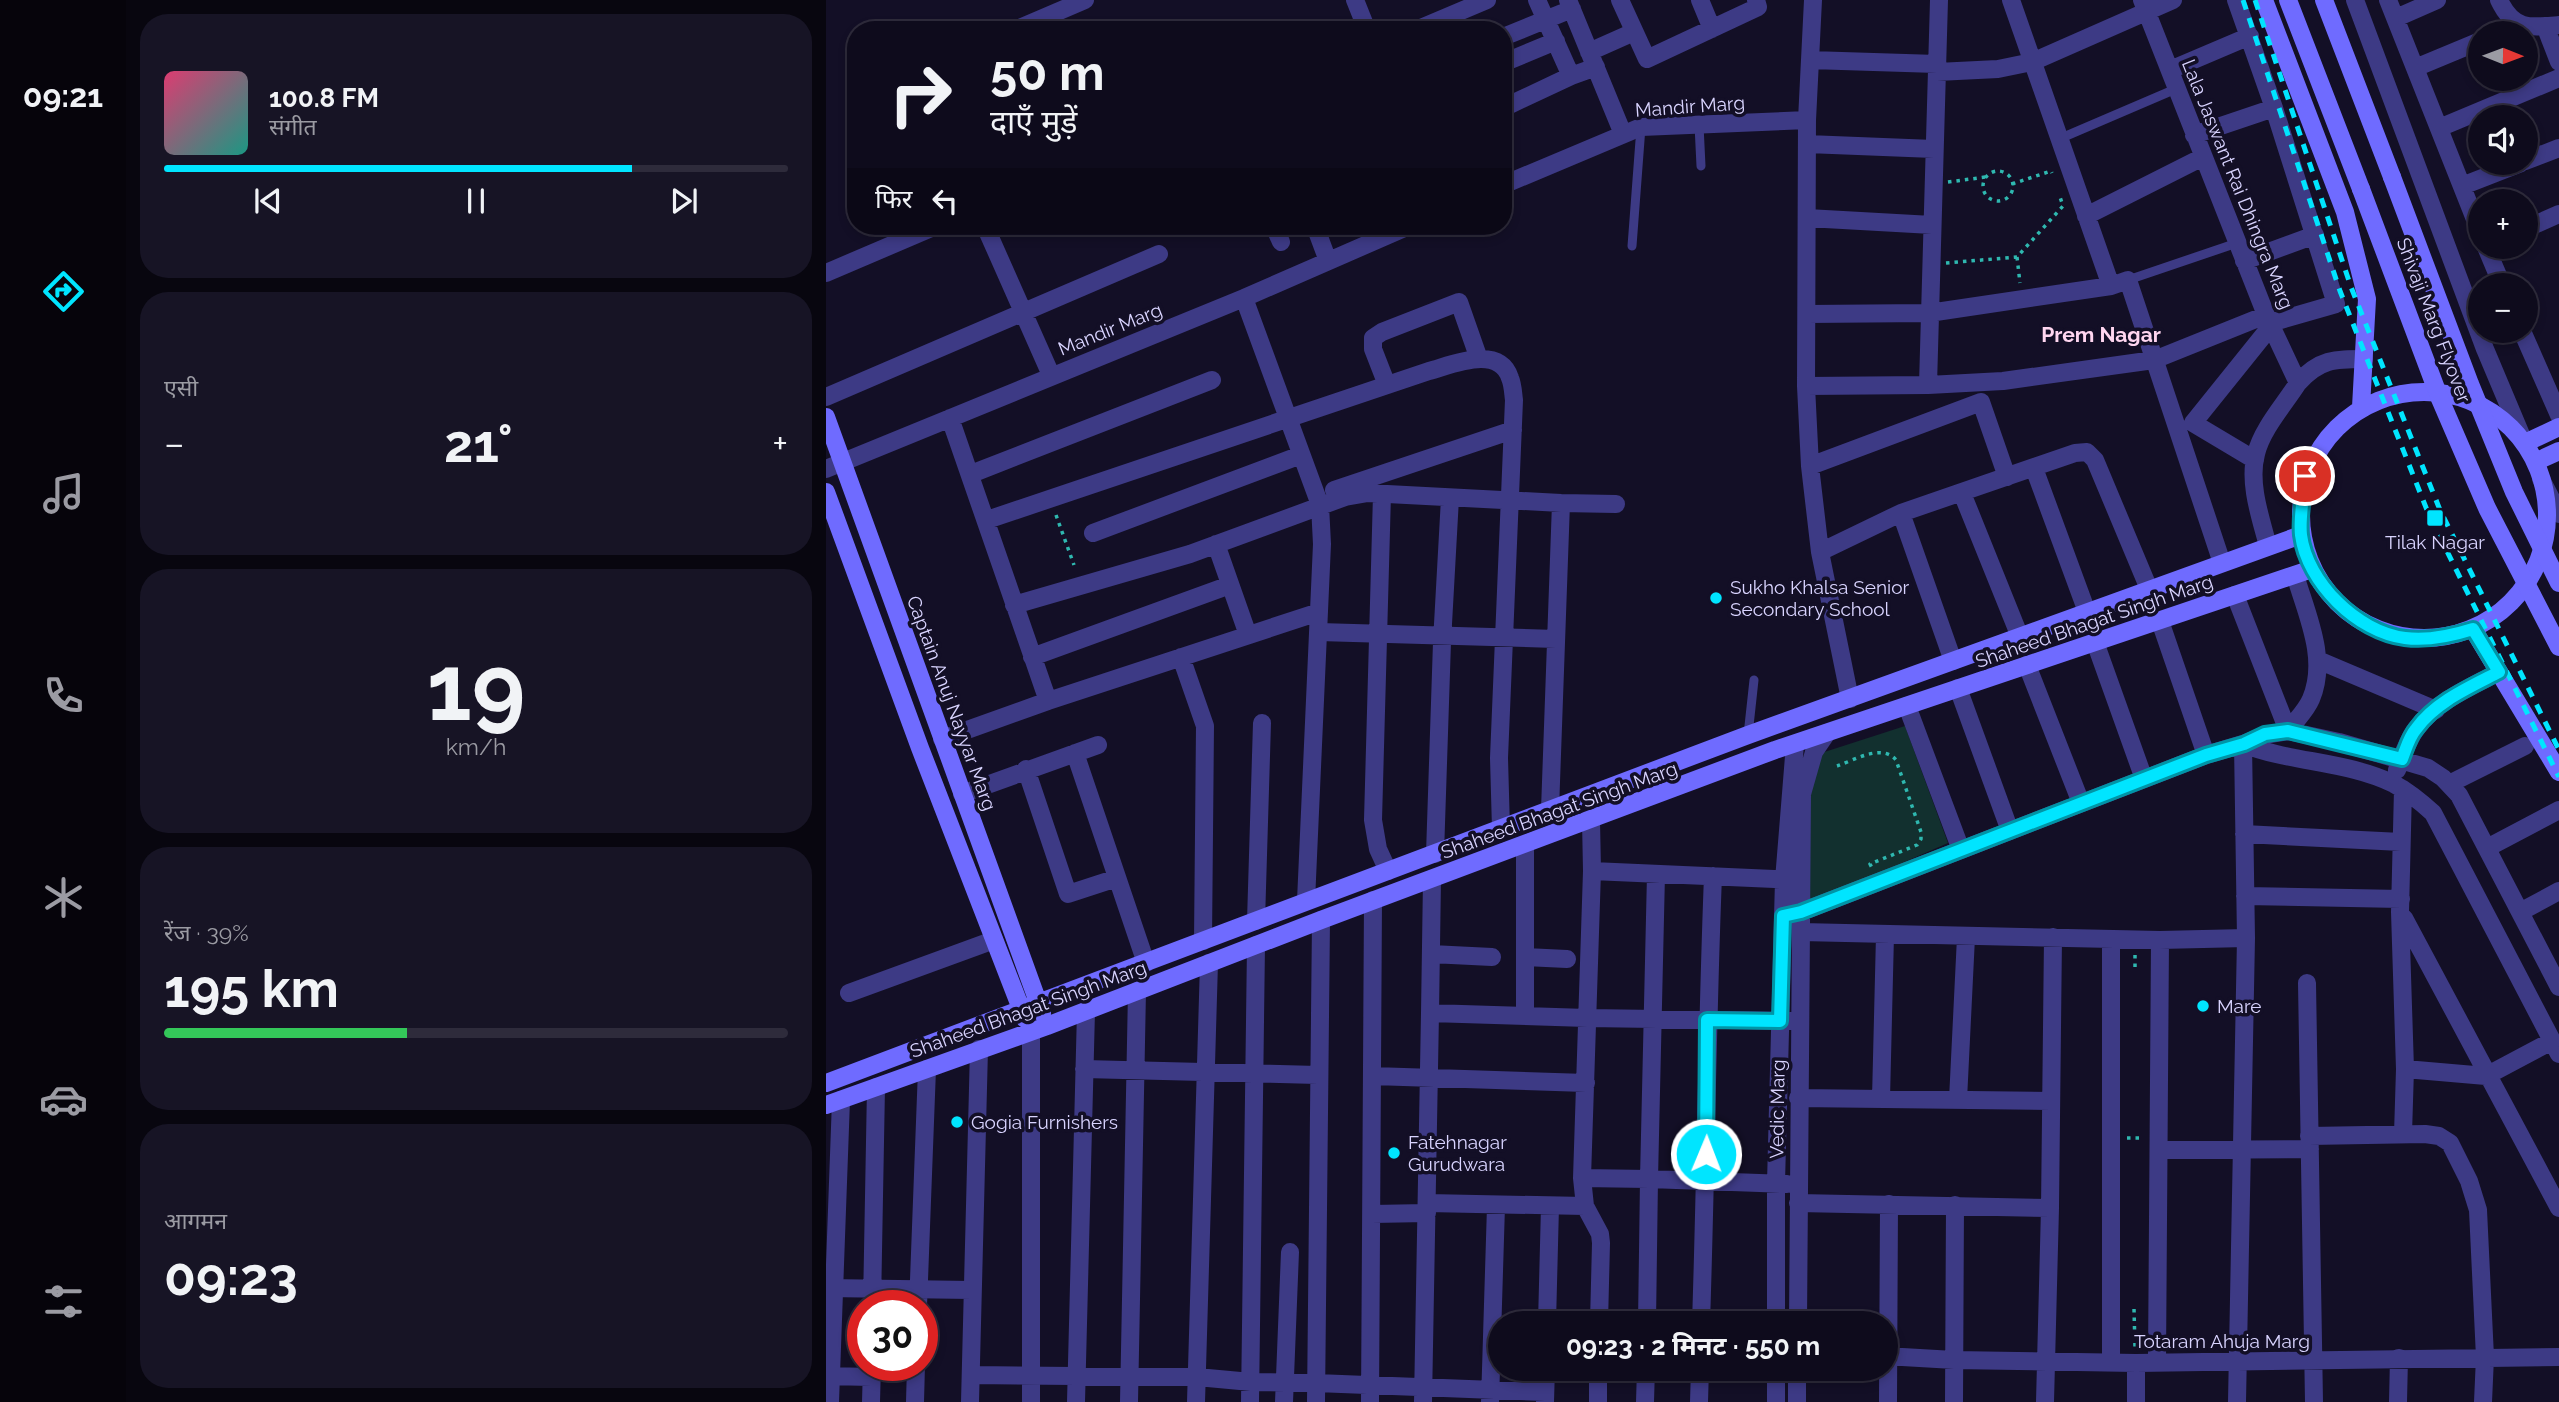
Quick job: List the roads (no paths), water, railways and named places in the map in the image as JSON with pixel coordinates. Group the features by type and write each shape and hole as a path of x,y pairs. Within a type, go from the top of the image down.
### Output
{"main road":[{"path":"2264,0 2345,212 2367,299 2361,407"},
{"name":"Shivaji Marg Flyover","path":"2288,0 2440,398 2487,508 2559,647"},
{"name":"Shivaji Marg Flyover","path":"2325,0 2470,384 2514,492 2559,583"},
{"path":"2416,390 2456,394 2497,415 2523,440 2538,471 2546,529 2539,560 2526,584 2493,618 2473,629 2449,637 2404,638 2370,627 2303,572 2301,535 2305,476 2331,432 2361,407 2391,395 2416,390"},
{"name":"Captain Anuj Nayyar Marg","path":"826,417 834,466 852,490 1039,1003 1039,1029"},
{"path":"2523,440 2559,427"},
{"path":"2538,471 2559,451"},
{"path":"827,497 1021,1010 1039,1029"},
{"name":"Shaheed Bhagat Singh Marg","path":"826,1083 1748,735 2301,535"},
{"name":"Shaheed Bhagat Singh Marg","path":"834,1103 1039,1029 1373,900 1795,744 2303,572"},
{"path":"2473,629 2559,772"}],"street":[{"path":"1036,21 1085,0"},
{"path":"1355,0 1363,21"},
{"path":"1437,21 1487,0"},
{"path":"1537,0 1571,76"},
{"path":"1620,0 1647,59 1758,7 1756,0"},
{"path":"1700,0 1712,29"},
{"path":"1813,0 1807,120 1806,386 1810,466 1820,552 1850,699"},
{"path":"1928,385 1939,0"},
{"path":"2011,0 2111,286"},
{"path":"1810,60 1998,69 2032,61 2144,6 2173,0"},
{"path":"1806,386 2003,381 2154,360 2269,321 2336,304 2274,108 2236,0"},
{"path":"2355,0 2485,349 2523,440"},
{"path":"2388,0 2468,201"},
{"path":"2396,18 2437,0"},
{"path":"2499,0 2508,18 2514,21"},
{"path":"1512,33 1546,19 1570,4 1623,134"},
{"name":"Lala Jaswant Rai Dhingra Marg","path":"2144,6 2244,261 2298,383"},
{"path":"2552,25 2559,62"},
{"path":"1512,104 1571,76 1634,32"},
{"path":"2170,70 2250,36"},
{"path":"1512,59 1556,41"},
{"path":"2415,68 2468,46"},
{"path":"2439,128 2559,78"},
{"path":"2194,135 2274,108"},
{"name":"Mandir Marg","path":"1512,181 1641,127 1807,120"},
{"path":"1807,145 1934,149"},
{"path":"2538,156 2559,148"},
{"path":"2086,216 2203,157"},
{"path":"2462,186 2490,175"},
{"path":"2538,223 2559,214"},
{"path":"1807,218 1932,225"},
{"path":"826,273 915,235"},
{"path":"989,235 1051,375"},
{"path":"1318,235 1328,261"},
{"name":"Mandir Marg","path":"834,466 1244,298 1388,235"},
{"path":"2244,261 2315,235"},
{"path":"826,397 1159,254"},
{"path":"1807,314 1929,313 2111,286 2128,280 2222,563"},
{"path":"1244,298 1320,505 1322,544 1319,632 1306,901"},
{"path":"1387,385 1373,349 1373,338 1459,302 1479,359"},
{"path":"2255,460 2193,423 2269,321"},
{"path":"2527,343 2559,415"},
{"path":"987,520 1429,371 1479,359 1490,359 1502,366 1510,375 1514,400 1499,758 1501,829"},
{"path":"2268,547 2253,469 2265,435 2306,373 2334,359 2364,359"},
{"path":"971,474 1212,380"},
{"path":"1810,466 1981,402 2007,477"},
{"path":"950,418 1048,701"},
{"path":"1320,505 1330,491 1513,430"},
{"path":"1820,552 1901,513 2075,453 2088,452 2095,460 2149,589"},
{"path":"1093,533 1301,455"},
{"path":"2034,468 2087,612"},
{"path":"2538,471 2559,514"},
{"path":"827,497 852,490"},
{"path":"1962,493 2020,637"},
{"path":"1014,605 1120,576 1345,497 1382,494 1616,504"},
{"path":"1382,494 1373,820 1378,849 1388,872"},
{"path":"1435,854 1442,636 1450,498"},
{"path":"1550,810 1560,503"},
{"path":"1901,513 1953,661"},
{"path":"1216,544 1248,635"},
{"path":"2288,731 2310,702 2317,681 2318,660 2303,572"},
{"path":"1032,657 1230,585"},
{"path":"2235,596 2288,731"},
{"path":"942,739 1319,611"},
{"path":"2160,621 2206,755"},
{"path":"1319,632 1556,639"},
{"path":"2095,642 2144,779"},
{"path":"1181,657 1206,726 1203,942"},
{"path":"2318,660 2436,710"},
{"path":"2027,665 2081,803"},
{"path":"2403,1134 2405,1069 2398,786 2402,759 2416,729 2436,710 2454,696 2499,672"},
{"path":"1958,688 2010,831"},
{"path":"1907,706 1961,850"},
{"path":"1256,921 1262,723"},
{"path":"1792,914 2206,755 2244,744 2265,734 2288,731 2402,759 2428,768 2449,784 2459,795 2557,979"},
{"name":"Vedic Marg","path":"1792,880 1802,794 1814,752 1827,733"},
{"name":"Vedic Marg","path":"1776,1311 1780,1021 1792,914 1795,744"},
{"path":"2244,744 2267,753 2333,765 2398,786 2433,813 2556,1048 2486,1076 2405,1069"},
{"path":"2237,1402 2246,937 2244,744"},
{"path":"962,794 1098,745"},
{"path":"2449,784 2525,746"},
{"path":"1075,753 1146,963"},
{"path":"1026,769 1068,894 1117,878"},
{"path":"2487,848 2559,810"},
{"path":"1591,820 1592,871 1582,1178 1585,1206 1600,1234 1599,1311"},
{"path":"2244,834 2401,842"},
{"path":"1525,845 1525,1016"},
{"path":"1592,871 1792,880"},
{"path":"1647,1311 1656,874"},
{"path":"1701,1311 1707,1020 1713,876"},
{"path":"1424,1395 1432,879"},
{"path":"2520,912 2559,891"},
{"path":"2245,896 2400,906"},
{"path":"1370,1393 1373,900"},
{"path":"2400,906 2486,1076 2541,1171 2559,1208"},
{"name":"Vedic Marg","path":"1792,914 1801,932 1797,1311"},
{"path":"1316,1402 1321,920"},
{"path":"1801,932 2160,940 2246,937"},
{"path":"1881,1099 1885,935"},
{"path":"1958,1100 1966,937"},
{"path":"2045,1402 2053,937"},
{"path":"2111,939 2111,1363"},
{"path":"849,993 994,940"},
{"path":"2157,1361 2155,1144 2160,940"},
{"path":"1251,1402 1256,945"},
{"path":"1431,954 1492,957"},
{"path":"1525,957 1567,960"},
{"path":"1196,1402 1209,963"},
{"path":"2307,983 2314,1402"},
{"path":"1129,1402 1138,991"},
{"path":"1076,1402 1086,1011"},
{"path":"1430,1013 1799,1021"},
{"path":"1031,1402 1039,1029"},
{"path":"970,1402 979,1049"},
{"path":"918,1290 927,1069"},
{"path":"1084,1069 1318,1074"},
{"path":"1373,1076 1586,1083"},
{"path":"872,1290 876,1087"},
{"path":"1798,1098 2050,1101"},
{"path":"830,1402 828,1376 834,1103"},
{"path":"2155,1144 2242,1149 2403,1134 2439,1136 2450,1143 2469,1181 2478,1210 2485,1357 2483,1402"},
{"path":"1582,1178 1776,1184 1798,1194 1889,1204 2050,1208"},
{"path":"1888,1311 1889,1204"},
{"path":"1954,1402 1955,1205"},
{"path":"1490,1396 1496,1206"},
{"path":"1547,1311 1550,1206"},
{"path":"1372,1213 1427,1208 1585,1206"},
{"path":"1284,1402 1290,1252"},
{"path":"938,1294 972,1290"},
{"name":"Totaram Ahuja Marg","path":"1898,1357 2111,1363 2559,1357"},
{"path":"2398,1402 2399,1358"},
{"path":"2136,1363 2136,1402"},
{"path":"828,1376 847,1374"},
{"path":"971,1375 1197,1377 1251,1382 1316,1383 1370,1393 1545,1397"},
{"path":"871,1402 872,1381"},
{"path":"915,1402 916,1381"},
{"path":"1598,1381 1598,1402"},
{"path":"1645,1402 1646,1381"},
{"path":"1699,1402 1700,1381"},
{"path":"1776,1381 1776,1402"},
{"path":"1797,1381 1797,1402"},
{"path":"1888,1381 1888,1402"}],"lane":[{"path":"2059,139 2178,88"},
{"path":"1699,125 1701,166"},
{"path":"1632,246 1641,127"},
{"path":"2128,280 2237,243"},
{"path":"1748,735 1754,680"}],"railway":[{"path":"2243,0 2340,291 2429,515 2559,777"},
{"path":"2255,0 2351,287 2440,510 2559,750"}],"place":[{"name":"Tilak Nagar","path":"2435,518"},
{"name":"Sukho Khalsa Senior Secondary School","path":"1716,598"},
{"name":"Mare","path":"2203,1006"},
{"name":"Gogia Furnishers","path":"957,1122"},
{"name":"Fatehnagar Gurudwara","path":"1394,1153"}],"district":[{"name":"Prem Nagar","path":"2101,335"}]}
